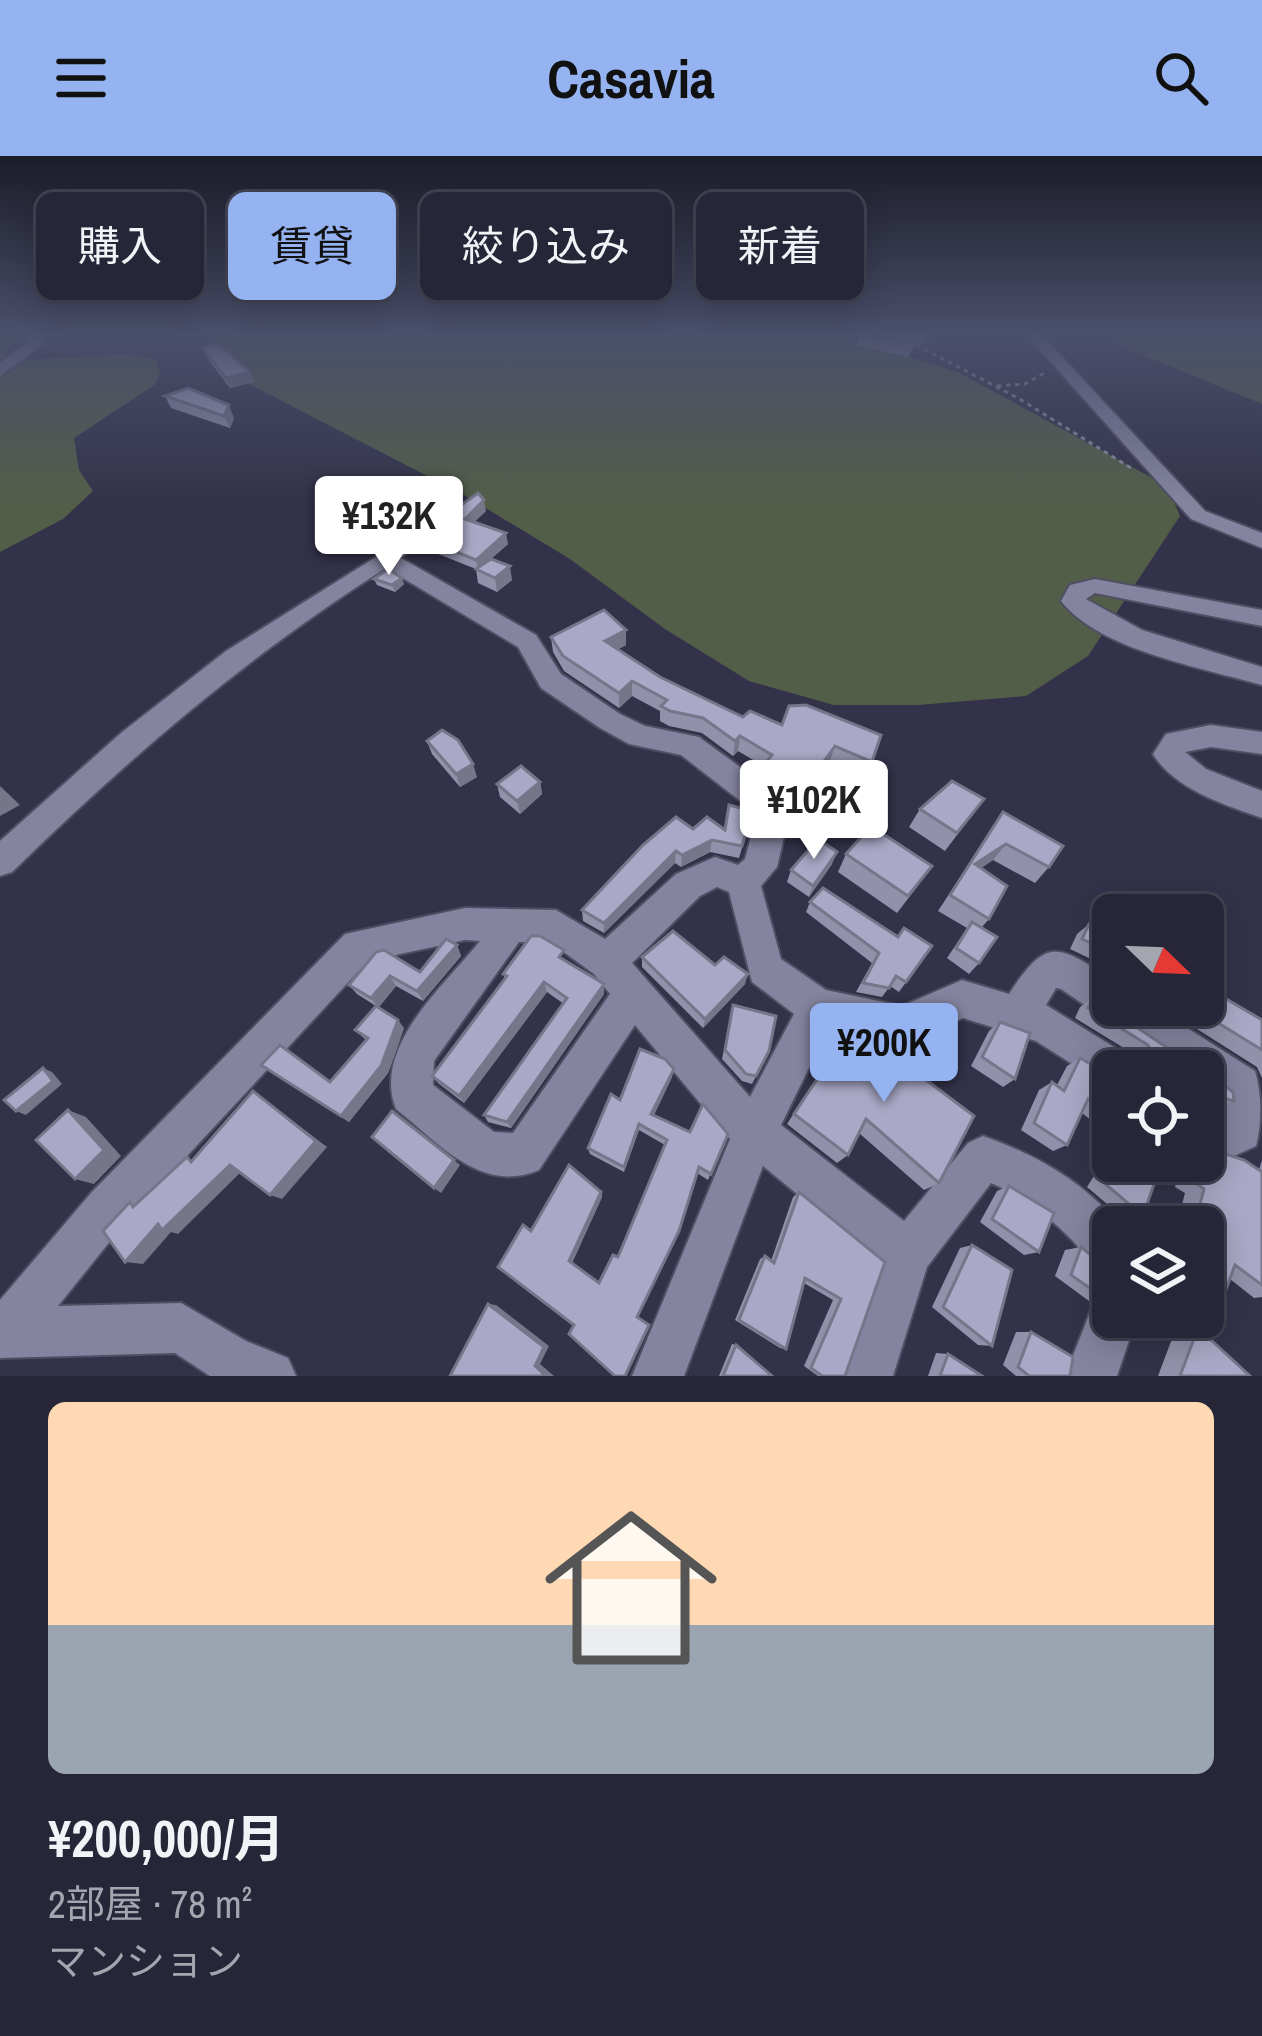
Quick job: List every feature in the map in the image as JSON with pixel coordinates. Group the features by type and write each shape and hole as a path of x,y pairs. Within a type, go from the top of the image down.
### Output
{"street":[{"path":"1084,390 1198,515 1262,541"},
{"path":"0,862 70,795 207,680 271,631 411,542"},
{"path":"385,560 527,641 551,681 610,722 639,736 688,746 763,802 784,807 860,807"},
{"path":"1262,617 1106,586 1073,595 1078,608 1103,622 1262,676"},
{"path":"1262,743 1189,738 1176,742 1168,754 1195,777 1262,805"},
{"path":"742,881 760,867 772,818 763,802"},
{"path":"509,925 494,952 416,1054 411,1094 488,1154 524,1155 621,978 688,884 715,872 742,881 754,910 765,969 818,1008 903,1026 962,999 1046,1025 1092,1055"},
{"path":"3,1333 107,1209 358,946 465,924 556,926 621,978 755,1132 908,1254"},
{"path":"1017,1016 1047,969 1068,972 1092,988"},
{"path":"658,1376 755,1132 818,1008"},
{"path":"1149,1026 1185,1050"},
{"path":"1224,1076 1240,1086 1241,1131 1224,1139"},
{"path":"867,1376 908,1254 983,1157 1018,1168 1092,1231"},
{"path":"3,1333 181,1328 229,1359 269,1376"},
{"path":"1091,1376 1104,1338"}],"path":[{"path":"1002,390 1134,470 1172,485"}],"green space":[{"path":"0,390 147,390 74,438 79,470 93,491 63,519 0,552"},
{"path":"261,390 991,390 1167,486 1180,516 1088,656 1026,696 918,705 834,705 749,681 665,629 570,559 464,495"},
{"path":"1228,390 1262,390 1262,404"}],"building":[{"path":"193,390 229,405 224,416 165,396"},
{"path":"478,493 484,500 465,519 506,533 476,560 425,539 429,536 411,521 399,525 381,518 411,497 450,513"},
{"path":"491,559 510,566 495,578 476,569"},
{"path":"388,569 402,578 392,585 374,579"},
{"path":"604,610 626,630 605,641 660,677 743,717 750,711 782,725 789,706 806,705 881,735 872,762 835,746 814,775 783,772 766,762 772,755 740,736 735,741 703,718 670,711 661,706 667,700 632,681 619,693 563,656 551,637"},
{"path":"442,730 458,740 473,764 456,774 427,741"},
{"path":"521,766 540,782 517,801 497,784"},
{"path":"952,781 984,799 957,833 920,809"},
{"path":"729,805 753,811 742,846 712,840 682,855 676,851 604,923 582,910 676,817 693,829 707,817 725,830"},
{"path":"1003,812 1063,846 1049,867 1006,844 975,864 1007,886 989,919 950,895"},
{"path":"871,826 932,866 908,896 846,854"},
{"path":"818,839 837,852 813,886 791,870"},
{"path":"823,888 898,937 904,928 932,946 906,982 896,976 889,988 863,983 879,953 810,902"},
{"path":"972,922 997,937 979,963 956,948"},
{"path":"1089,924 1092,926 1092,944 1082,939"},
{"path":"673,931 715,965 724,957 748,974 705,1019 642,957"},
{"path":"531,936 564,950 559,957 604,984 507,1122 484,1115 567,998 544,982 459,1096 432,1076"},
{"path":"446,939 457,945 417,991 390,976 371,998 349,985 376,952 384,950 420,972"},
{"path":"1224,998 1262,1020 1262,1050 1223,1026"},
{"path":"733,1005 776,1016 769,1051 756,1076 746,1074 725,1050"},
{"path":"376,1006 398,1020 381,1066 341,1116 261,1065 280,1045 330,1082 368,1038 355,1030"},
{"path":"1000,1022 1030,1033 1015,1079 982,1057"},
{"path":"853,1025 974,1116 939,1183 866,1119 848,1155 794,1114"},
{"path":"1117,1026 1135,1026 1171,1050 1150,1050"},
{"path":"640,1049 665,1059 674,1069 651,1114 690,1132 703,1104 728,1134 711,1174 699,1167 679,1231 637,1317 649,1325 625,1376 615,1376 569,1334 574,1325 498,1267 523,1225 531,1231 569,1165 601,1192 569,1261 599,1283 613,1255 618,1257 667,1140 639,1124 624,1167 588,1148 611,1094 620,1100"},
{"path":"1080,1058 1092,1065 1092,1102 1088,1099 1067,1145 1034,1123 1052,1082 1064,1091"},
{"path":"43,1068 53,1081 16,1111 4,1100"},
{"path":"1224,1085 1233,1092 1234,1101 1224,1098"},
{"path":"253,1091 316,1141 270,1195 230,1165 162,1230 158,1224 125,1262 103,1231 130,1202 133,1207 187,1157 191,1162"},
{"path":"68,1110 104,1150 75,1179 36,1140"},
{"path":"392,1111 454,1160 434,1188 372,1137"},
{"path":"1224,1153 1262,1172 1262,1285 1235,1265 1224,1291 1224,1206 1200,1206 1204,1189 1194,1182 1224,1182"},
{"path":"1103,1182 1155,1182 1146,1206 1131,1206"},
{"path":"1009,1186 1054,1213 1039,1252 992,1219"},
{"path":"799,1192 885,1262 845,1376 822,1376 811,1368 841,1299 805,1278 786,1349 739,1320 765,1256 774,1263"},
{"path":"972,1245 1012,1270 992,1346 943,1307"},
{"path":"1081,1247 1092,1256 1092,1290 1071,1275"},
{"path":"488,1304 544,1347 535,1366 546,1376 450,1376"},
{"path":"1031,1332 1073,1357 1070,1376 1029,1376 1018,1367"},
{"path":"1194,1338 1209,1338 1250,1376 1180,1376"},
{"path":"736,1345 772,1376 723,1376"},
{"path":"948,1354 982,1376 940,1376"}]}
